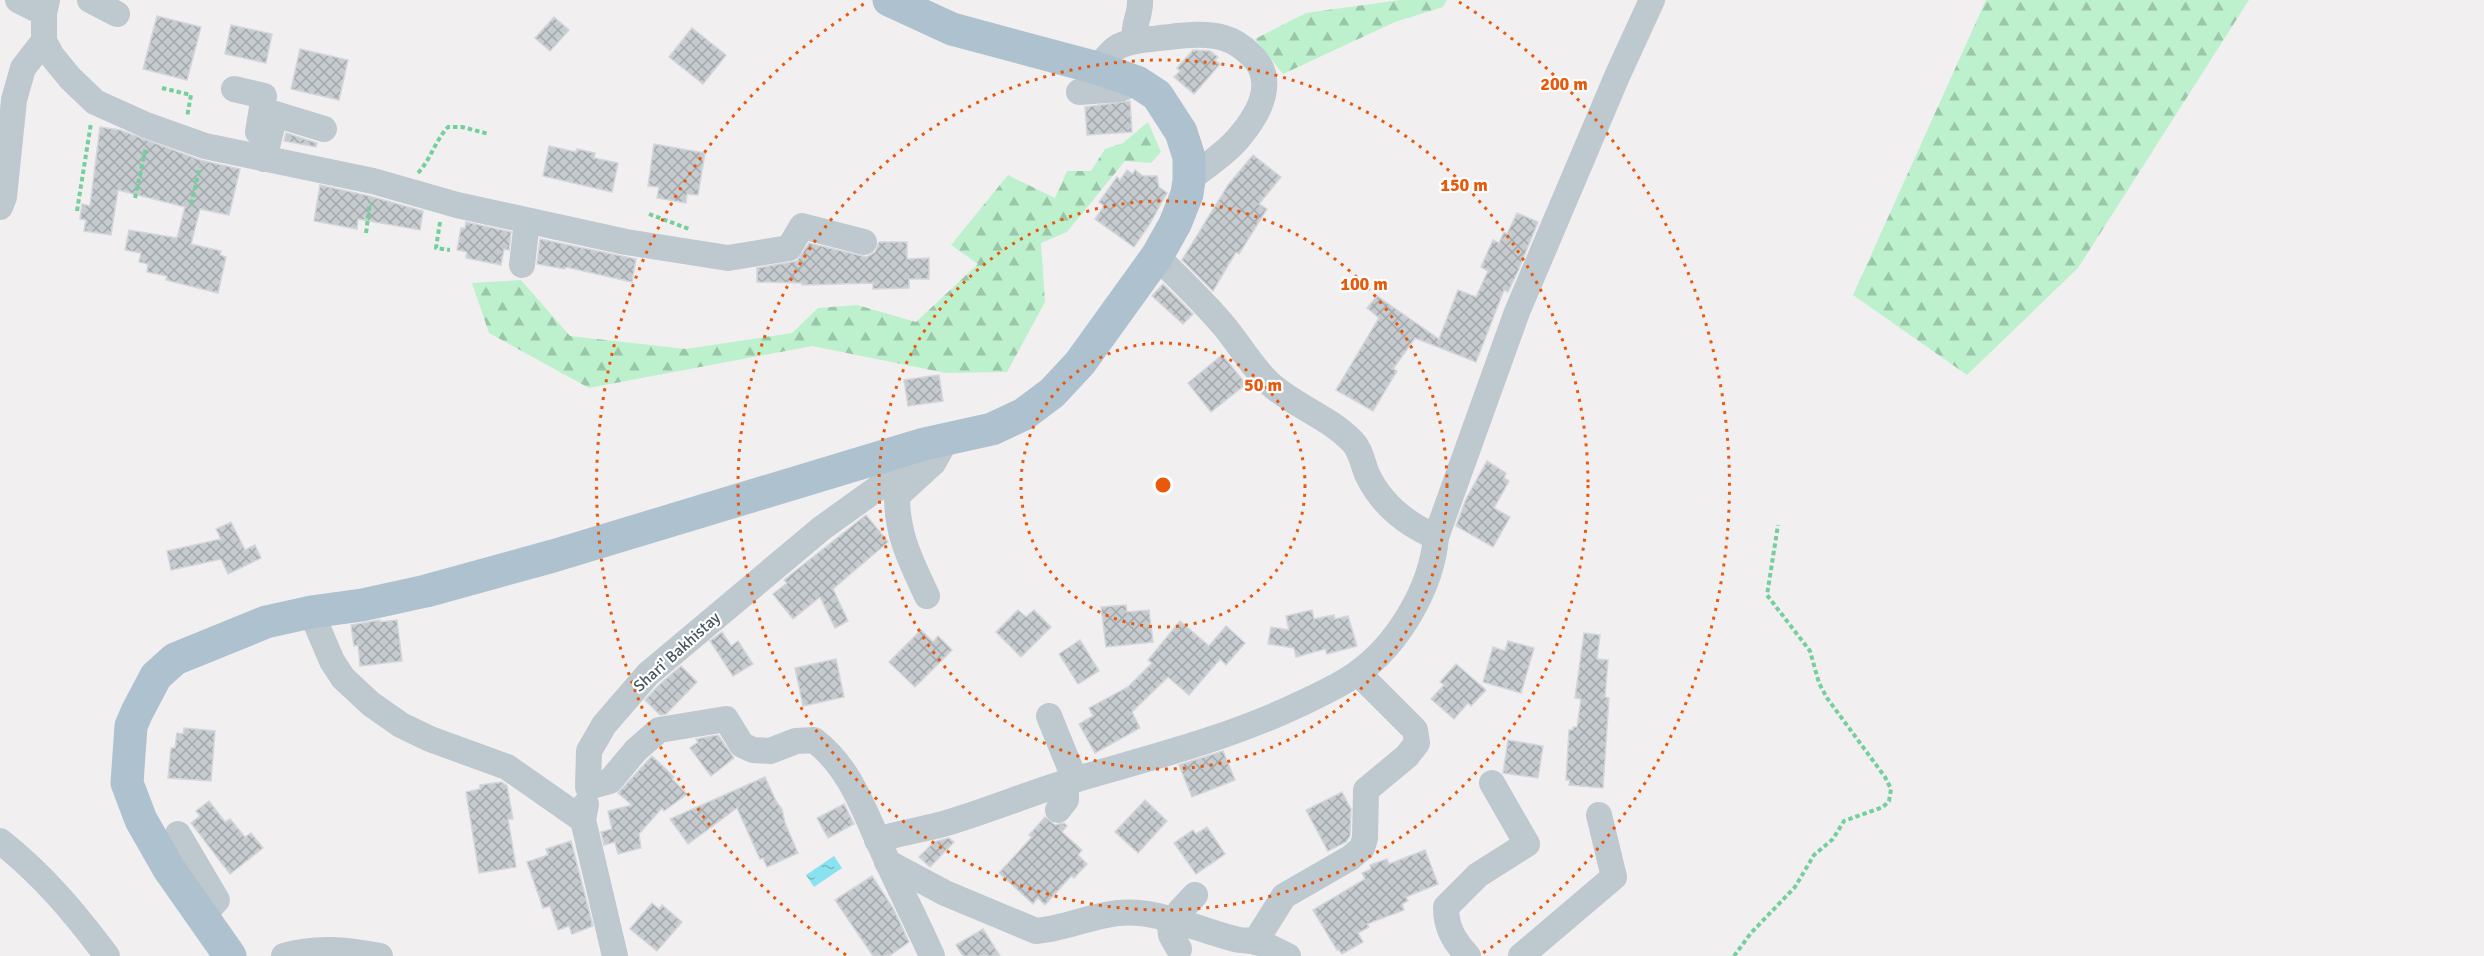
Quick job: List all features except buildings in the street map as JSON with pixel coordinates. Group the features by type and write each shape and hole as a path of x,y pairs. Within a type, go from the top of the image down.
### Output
{"main road":[{"path":"230,956 169,869 132,800 127,783 131,726 156,676 175,659 266,622 311,612 383,601 522,565 935,442 992,429 1024,414 1052,393 1080,363 1157,256 1175,224 1187,194 1189,157 1182,132 1157,95 1137,82 1088,80 952,29 889,0"}],"street":[{"path":"18,0 45,7 44,41 52,56 70,78 95,102 146,126 194,142 373,181 527,221 572,222 626,242 728,258 789,248 802,226 864,242"},
{"path":"90,0 117,14"},
{"path":"1136,41 1134,27 1140,0"},
{"path":"882,851 943,824 1070,781 1219,737 1268,719 1358,674 1393,637 1413,608 1430,571 1436,537 1517,312 1618,74 1652,0"},
{"path":"1088,80 1116,48 1136,41 1204,35 1222,37 1246,50 1263,69 1265,88 1262,102 1240,137 1189,180"},
{"path":"0,207 4,197 14,100 23,68 44,41"},
{"path":"234,89 264,96 259,157"},
{"path":"259,157 275,114 324,129"},
{"path":"522,265 527,221"},
{"path":"1157,256 1223,324 1253,367 1269,383 1292,400 1317,413 1351,440 1359,450 1376,491 1387,505 1421,530 1436,537"},
{"path":"927,596 907,552 897,522 897,496 933,463 935,442"},
{"name":"Shari' Bakhistay","path":"583,819 588,787 589,751 604,725 648,674 822,528 908,467 935,442"},
{"path":"311,612 332,661 343,678 371,704 401,725 430,739 507,767 583,819 621,954"},
{"path":"1255,942 1284,896 1362,849 1365,838 1366,790 1407,756 1417,743 1415,730 1358,674"},
{"path":"1049,716 1070,781 1066,800 1058,810"},
{"path":"588,787 610,781 636,750 659,730 726,719 742,745 753,750 770,751 796,741 814,740 827,750 842,768 861,799 882,851 932,956"},
{"path":"1468,956 1455,942 1449,930 1446,907 1478,875 1527,844 1492,783"},
{"path":"1521,956 1614,877 1599,815"},
{"path":"178,834 217,900 202,916"},
{"path":"0,841 45,879 76,913 107,956"},
{"path":"882,851 945,893 1036,931 1118,913 1172,920 1235,939 1255,942 1288,956"},
{"path":"1179,949 1171,935 1172,920 1195,895"},
{"path":"284,956 316,949 343,949 380,956"}],"path":[{"path":"162,88 190,95 194,142 191,204"},
{"path":"77,211 95,102"},
{"path":"135,198 147,141 146,126"},
{"path":"404,190 427,163 448,127 462,127 489,134"},
{"path":"366,233 373,181"},
{"path":"444,201 436,248 450,250"},
{"path":"1734,956 1751,933 1795,888 1814,855 1833,840 1844,821 1883,807 1889,801 1891,789 1885,777 1827,698 1819,683 1810,651 1767,596 1778,525"}],"green space":[{"path":"1400,0 1447,0 1443,7 1395,22 1283,74 1255,39 1306,13"},
{"path":"1986,0 2249,0 2078,268 1967,375 1853,295"},
{"path":"1148,122 1161,152 1151,163 1125,161 1067,232 1041,243 1045,302 1007,372 946,373 812,346 589,388 489,333 472,283 521,280 570,336 686,349 792,333 818,308 857,305 916,322 978,264 951,245 1008,175 1055,198 1067,171 1091,171 1105,149 1123,143"}],"water":[{"path":"834,856 842,868 814,887 806,875"}]}
